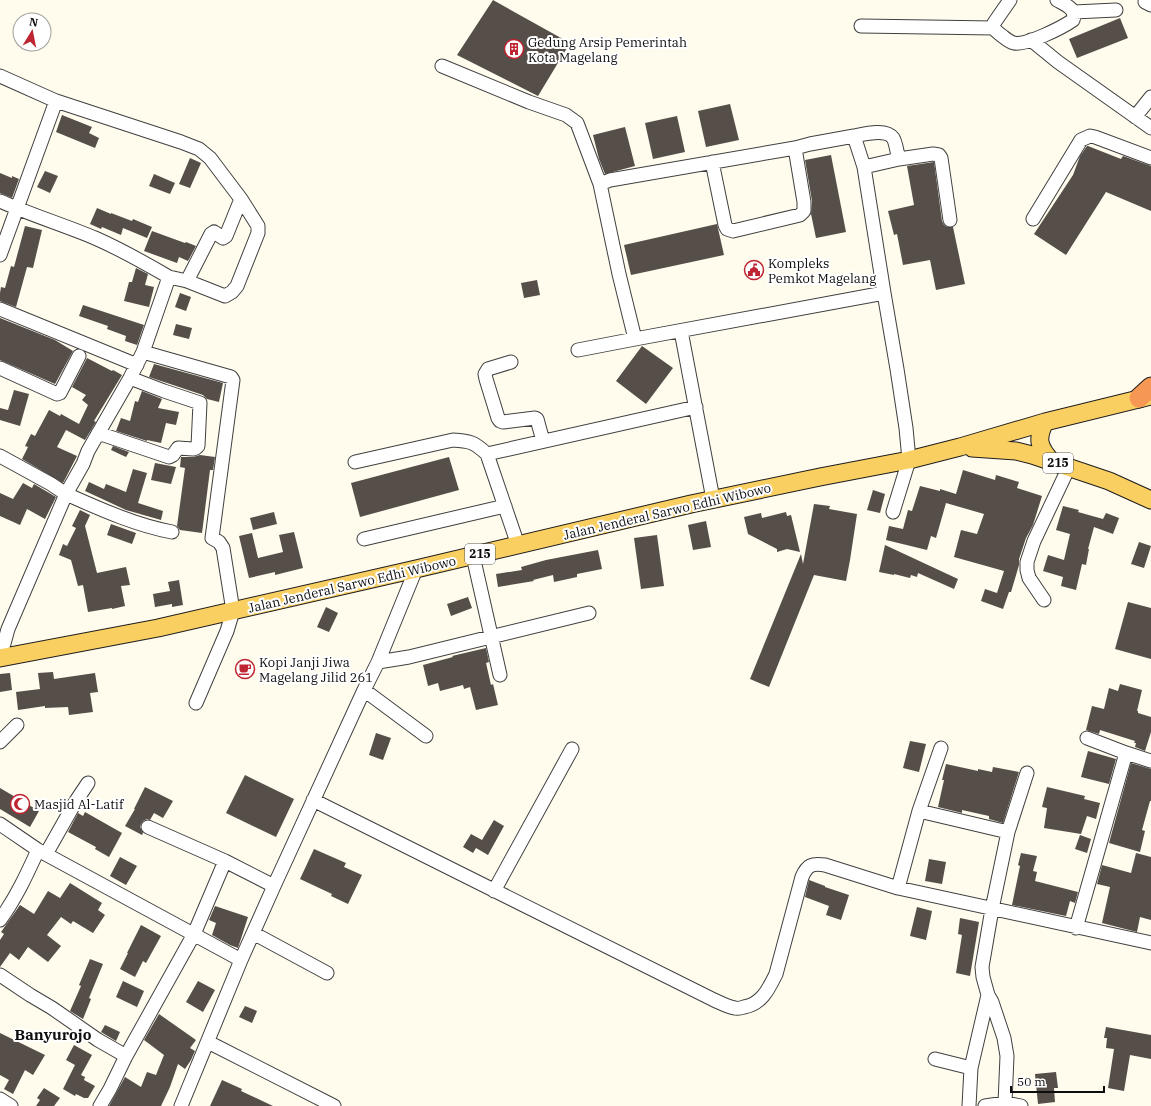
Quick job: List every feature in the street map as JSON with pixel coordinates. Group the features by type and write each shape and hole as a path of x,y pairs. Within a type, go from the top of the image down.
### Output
{"main road":[{"name":"Jalan Jenderal Sarwo Edhi Wibowo","path":"0,658 158,628 714,499 909,460 1147,394"},
{"name":"215","path":"1045,422 1040,433 1040,444 1045,454 1051,461"},
{"name":"Jalan Jenderal Sarwo Edhi Wibowo","path":"960,447 1016,451 1051,461 1109,481 1151,500"}],"street":[{"path":"1010,0 994,23 994,28 995,31 1014,43 1022,43 1031,40 1072,22 1074,18 1074,12 1072,9 1057,0"},
{"path":"1074,12 1116,10"},
{"path":"861,26 994,28"},
{"path":"1031,40 1058,62 1151,128"},
{"path":"442,66 566,116 577,123 600,184 619,274 635,339"},
{"path":"0,76 56,101 199,149 210,158 241,199 258,226 258,233 237,286 232,292 225,296 169,277 147,264 95,238 0,201"},
{"path":"1135,117 1151,97"},
{"path":"0,255 56,101"},
{"path":"600,184 610,180 795,148 877,132 888,134 894,138 899,160"},
{"path":"854,136 864,167 906,428 909,460 893,512"},
{"path":"1033,219 1084,138 1090,136 1095,137 1151,158"},
{"path":"712,162 725,225 727,229 733,231 800,215 804,211 804,202 795,148"},
{"path":"864,167 933,154 940,156 950,220"},
{"path":"187,282 211,234 214,232 225,238 241,199"},
{"path":"0,658 4,627 66,494 88,451 137,365 169,277"},
{"path":"578,350 884,293"},
{"path":"0,309 137,365"},
{"path":"681,331 714,499"},
{"path":"143,352 233,379 212,538 219,542 223,548 233,611 227,631 196,703"},
{"path":"0,368 57,394 60,393 79,356"},
{"path":"511,362 488,369 486,372 486,379 498,418 503,422 537,419 543,441"},
{"path":"98,433 169,457 173,456 178,448 193,449 198,446 200,403 130,378"},
{"path":"487,454 696,407"},
{"path":"355,462 453,440 462,440 477,445 487,454 518,545"},
{"path":"0,456 66,494 132,522 172,532"},
{"path":"1044,600 1029,578 1026,570 1027,562 1034,541 1069,467"},
{"path":"364,539 505,506"},
{"path":"473,556 500,675"},
{"path":"181,1106 241,960 313,800 378,662 416,569"},
{"path":"378,662 409,657 589,614"},
{"path":"364,690 426,736"},
{"path":"0,742 17,725"},
{"path":"1087,738 1151,761"},
{"path":"898,888 919,811 941,748"},
{"path":"494,891 572,749"},
{"path":"1076,928 1126,753"},
{"path":"1005,1103 1007,1056 1004,1038 983,977 982,967 1008,832 1027,773"},
{"path":"0,920 8,909 24,880 88,783"},
{"path":"313,800 714,1000 736,1009 749,1006 756,1002 764,996 770,987 776,974 804,871 809,866 818,864 898,888 992,910 1151,943"},
{"path":"919,811 1008,832"},
{"path":"0,824 42,852 241,960"},
{"path":"148,827 224,861 274,886"},
{"path":"100,1106 194,934 224,861"},
{"path":"254,933 327,974"},
{"path":"0,975 52,1008 98,1040 126,1056"},
{"path":"968,1106 971,1068 990,998"},
{"path":"208,1042 334,1106"},
{"path":"935,1059 971,1068"},
{"path":"0,1099 11,1106"},
{"path":"985,1106 1005,1103 1021,1106"}],"building":[{"name":"Gedung Arsip Pemerintah Kota Magelang","path":"493,0 570,43 538,96 457,55"},
{"path":"1120,18 1128,38 1077,58 1069,39"},
{"path":"730,104 739,140 706,147 698,111"},
{"path":"62,115 92,127 89,133 99,138 95,148 56,132"},
{"path":"677,116 685,152 653,159 645,123"},
{"path":"625,127 635,166 605,174 599,159 593,135"},
{"path":"1087,146 1121,159 1123,156 1151,166 1151,211 1106,192 1066,255 1034,234 1073,175 1080,156"},
{"path":"831,155 846,232 816,238 811,214 812,201 805,160"},
{"path":"190,158 201,163 190,188 179,184"},
{"path":"934,162 942,221 947,227 953,227 965,284 936,290 930,260 903,265 897,234 894,235 888,211 914,205 907,166"},
{"path":"45,171 58,176 50,193 37,187"},
{"path":"0,173 19,179 12,198 0,193"},
{"path":"154,174 175,183 170,194 149,186"},
{"path":"97,208 132,221 133,219 152,227 147,238 123,228 121,235 90,224"},
{"path":"717,224 724,255 631,275 624,245"},
{"path":"25,226 42,230 33,268 27,267 16,307 0,301 0,293 1,287 5,288 11,266 14,267"},
{"path":"152,231 196,246 188,261 179,257 177,263 144,251"},
{"path":"136,268 148,274 145,285 154,287 149,307 124,301 129,282 132,282"},
{"path":"537,280 540,295 524,298 521,283"},
{"path":"180,293 191,297 186,311 175,307"},
{"path":"83,305 144,325 137,345 125,341 126,336 107,329 108,326 79,316"},
{"path":"0,318 55,340 73,351 55,384 0,360"},
{"path":"176,324 192,328 189,339 173,335"},
{"path":"642,346 673,368 646,404 616,381"},
{"path":"87,358 122,375 94,421 96,422 85,440 66,430 57,447 77,456 63,483 22,459 28,447 25,446 31,434 35,436 49,410 60,416 61,414 79,424 88,405 82,400 86,395 72,387"},
{"path":"154,364 223,383 219,402 207,399 203,395 149,377"},
{"path":"14,390 29,394 20,426 0,420 0,408 8,410"},
{"path":"142,391 162,399 158,408 179,412 176,425 166,423 161,443 147,441 116,431 121,418 130,421 135,401 138,402"},
{"path":"113,446 129,452 126,457 111,450"},
{"path":"200,455 215,457 213,470 210,470 202,533 180,530 177,526 185,468 180,467 181,457 193,457"},
{"path":"449,457 459,490 360,517 351,483"},
{"path":"155,463 176,467 171,484 151,480"},
{"path":"133,469 147,473 138,503 163,511 161,520 126,510 85,491 89,482 104,489 106,484 126,492"},
{"path":"963,470 995,480 996,475 1019,482 1017,488 1042,496 1033,525 1026,538 1019,559 1019,565 1011,592 1009,592 1003,609 981,601 985,589 997,593 1004,571 954,557 961,530 977,534 984,514 946,503 936,538 931,536 927,550 886,540 889,526 903,529 908,510 912,511 920,486 940,491 940,489 956,494"},
{"path":"23,483 32,488 34,484 56,497 45,519 27,509 20,525 0,516 0,493 13,499"},
{"path":"873,490 885,494 880,513 867,510"},
{"path":"814,504 830,506 829,509 857,514 846,581 814,575 769,687 750,679 801,554 803,564"},
{"path":"1063,506 1103,519 1106,513 1119,518 1113,534 1094,527 1088,549 1086,565 1082,564 1076,590 1061,586 1063,577 1043,571 1048,555 1064,560 1070,534 1056,530"},
{"path":"80,510 90,515 85,526 97,573 126,567 130,585 121,586 125,606 88,612 83,585 78,586 71,560 59,555 63,544 67,546 76,528 72,526"},
{"path":"274,512 277,524 253,530 250,518"},
{"path":"786,512 787,516 791,515 800,552 787,549 777,552 777,549 748,534 744,517 761,513 762,518"},
{"path":"706,521 711,547 693,550 688,525"},
{"path":"111,524 136,533 132,544 107,535"},
{"path":"294,532 303,568 275,575 275,572 249,578 239,536 252,533 258,558 283,552 279,535"},
{"path":"657,535 664,586 641,589 634,538"},
{"path":"1139,542 1151,546 1144,568 1131,564"},
{"path":"885,545 958,579 954,589 918,573 917,577 911,575 910,578 879,572"},
{"path":"598,550 602,569 577,574 577,577 554,582 553,575 533,580 534,581 498,587 496,574 522,570 521,567 546,560"},
{"path":"179,580 183,605 172,607 172,604 155,607 153,594 170,591 168,582"},
{"path":"468,597 472,608 451,616 447,604"},
{"path":"1128,602 1151,608 1151,659 1115,649"},
{"path":"326,607 338,613 329,632 317,627"},
{"path":"486,648 489,662 486,663 491,685 493,684 498,705 476,710 470,687 464,689 463,685 440,691 438,683 428,686 423,665"},
{"path":"53,672 54,679 95,673 98,692 90,693 93,712 69,715 68,707 45,708 45,706 18,710 16,692 40,689 38,673"},
{"path":"10,673 12,690 0,692 0,674"},
{"path":"1120,684 1142,690 1137,711 1138,713 1151,717 1151,732 1145,751 1135,747 1135,741 1100,730 1099,734 1086,730 1092,706 1104,709 1109,688 1118,691"},
{"path":"376,733 391,738 383,760 369,755"},
{"path":"910,741 926,744 919,772 903,768"},
{"path":"1088,751 1116,759 1109,784 1081,777"},
{"path":"1131,763 1151,769 1151,801 1142,830 1145,831 1140,852 1109,843"},
{"path":"946,764 978,771 978,769 992,772 993,767 1019,772 1003,823 989,819 989,816 962,810 962,813 938,807"},
{"path":"245,775 294,799 276,837 226,813"},
{"path":"145,787 173,801 163,818 154,813 150,820 147,819 143,821 140,827 143,833 142,835 125,826"},
{"path":"1047,787 1085,796 1084,799 1100,803 1096,819 1087,816 1081,834 1044,828 1047,808 1042,807"},
{"path":"0,788 39,811 30,827 0,809"},
{"path":"85,812 122,833 109,857 95,849 96,847 68,832 78,813 83,816"},
{"path":"494,820 504,826 488,855 476,848 473,853 463,847 471,834 482,840"},
{"path":"1080,835 1091,839 1087,853 1075,849"},
{"path":"314,849 346,863 344,867 362,875 348,904 331,896 332,894 300,879"},
{"path":"1021,853 1037,856 1033,871 1037,872 1035,881 1078,892 1075,903 1070,901 1066,916 1012,905 1020,866 1018,865"},
{"path":"1136,853 1151,857 1151,920 1140,917 1137,932 1102,923 1110,887 1097,884 1102,865 1131,873"},
{"path":"120,857 137,866 126,885 110,876"},
{"path":"929,859 946,862 942,884 925,881"},
{"path":"809,880 849,895 841,920 826,915 829,906 805,897"},
{"path":"70,883 102,903 98,910 105,915 93,933 73,921 71,924 61,917 47,935 61,946 48,962 28,947 19,960 10,953 0,967 0,940 4,934 1,932 20,905 34,914 48,891 60,898"},
{"path":"215,906 248,917 238,948 212,935 216,923 209,920"},
{"path":"917,907 932,911 926,940 910,936"},
{"path":"960,918 979,922 970,976 956,973 962,935 958,934"},
{"path":"141,925 161,936 146,963 143,961 135,977 120,969"},
{"path":"90,959 103,964 89,998 91,999 83,1019 70,1011 81,986 79,985"},
{"path":"123,981 144,991 137,1007 116,997"},
{"path":"198,981 215,990 203,1012 186,1002"},
{"path":"245,1006 257,1011 252,1023 239,1017"},
{"path":"159,1014 196,1040 190,1048 195,1051 191,1060 185,1069 178,1064 170,1087 161,1106 109,1106 125,1077 141,1087 147,1072 156,1075 164,1055 144,1040"},
{"path":"105,1025 120,1032 116,1041 101,1032"},
{"path":"1106,1027 1151,1035 1151,1059 1130,1055 1124,1091 1108,1088 1114,1049 1106,1048 1107,1038 1104,1038"},
{"path":"0,1033 45,1055 33,1075 25,1070 13,1094 4,1089 9,1080 0,1075"},
{"path":"74,1045 92,1055 81,1075 85,1077 84,1080 95,1086 88,1098 84,1098 76,1094 75,1096 63,1089 75,1065 66,1060"},
{"path":"1056,1072 1058,1088 1054,1088 1055,1102 1038,1104 1035,1074"},
{"path":"222,1080 242,1089 241,1091 273,1106 210,1106"},
{"path":"44,1088 60,1098 54,1106 36,1106 40,1100 37,1098"}],"place":[{"name":"Gedung Arsip Pemerintah Kota Magelang","path":"514,49"},
{"name":"Kompleks Pemkot Magelang","path":"754,270"},
{"name":"Kopi Janji Jiwa Magelang Jilid 261","path":"245,669"},
{"name":"Masjid Al-Latif","path":"20,804"}],"district":[{"name":"Banyurojo","path":"53,1035"}]}
